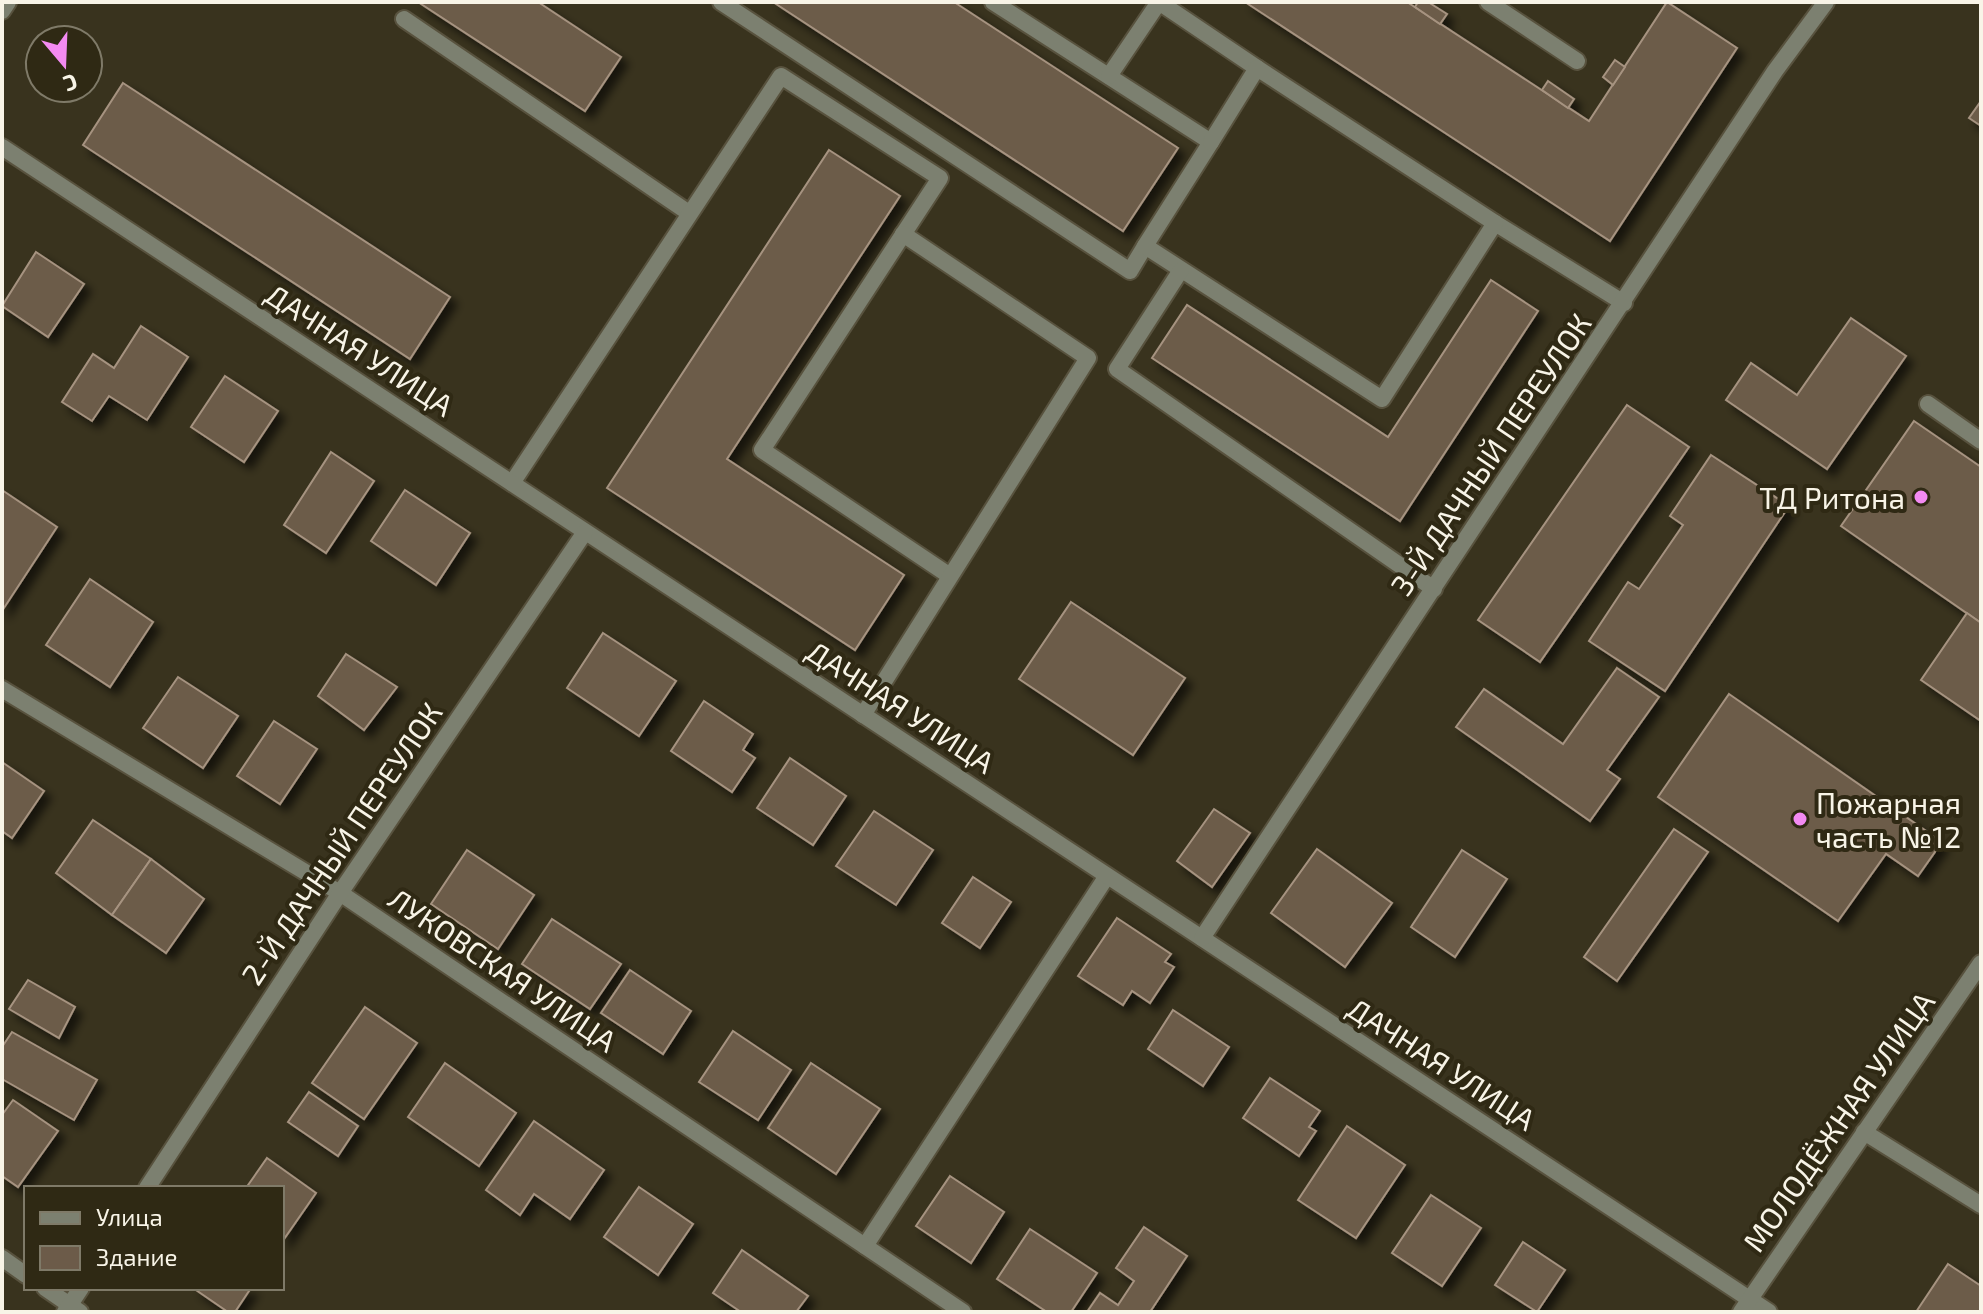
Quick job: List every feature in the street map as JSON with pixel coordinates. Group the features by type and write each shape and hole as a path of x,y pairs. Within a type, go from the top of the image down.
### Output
{"street":[{"path":"2,11 8,2"},
{"path":"721,2 1130,271 1257,68"},
{"path":"993,2 1211,142"},
{"path":"1109,76 1159,2 1495,223 1624,303"},
{"path":"1488,2 1577,61"},
{"name":"3-Й ДАЧНЫЙ ПЕРЕУЛОК","path":"1202,938 1775,71 1826,2"},
{"path":"404,19 689,213"},
{"path":"512,483 781,76 940,178 762,450 950,576"},
{"name":"ДАЧНАЯ УЛИЦА","path":"2,147 1202,938 1745,1305 1769,1312"},
{"path":"1145,246 1382,399 1495,223"},
{"path":"863,715 1088,358 903,234"},
{"path":"1181,270 1117,369 1434,589"},
{"path":"1928,404 1981,441"},
{"name":"2-Й ДАЧНЫЙ ПЕРЕУЛОК","path":"148,1186 340,893 585,532"},
{"name":"ЛУКОВСКАЯ УЛИЦА","path":"2,689 340,893 963,1312"},
{"path":"865,1246 1107,876"},
{"name":"МОЛОДЁЖНАЯ УЛИЦА","path":"1745,1305 1978,974"},
{"path":"1864,1132 1981,1205"},
{"path":"2,1258 24,1274"},
{"path":"47,1290 72,1310 80,1290"}],"building":[{"path":"418,2 538,2 621,57 585,111"},
{"path":"773,2 954,2 1178,148 1123,231"},
{"path":"1245,2 1407,2 1589,121 1667,2 1737,48 1610,241"},
{"path":"1418,2 1428,2 1447,14 1440,24 1415,7"},
{"path":"1615,60 1625,67 1613,85 1603,77"},
{"path":"1548,81 1574,99 1568,108 1542,90"},
{"path":"123,83 450,297 410,359 83,145"},
{"path":"1981,101 1981,126 1969,118"},
{"path":"829,150 900,196 727,459 904,575 855,650 607,488"},
{"path":"36,252 84,284 48,337 2,306"},
{"path":"1491,280 1538,311 1400,521 1152,358 1187,305 1388,437"},
{"path":"1851,318 1906,356 1827,469 1726,400 1751,363 1797,395"},
{"path":"141,326 188,357 147,420 109,396 92,421 62,402 93,354 114,368"},
{"path":"225,376 278,411 244,462 191,427"},
{"path":"1627,405 1689,447 1540,662 1478,620"},
{"name":"ТД Ритона","path":"1914,421 1981,467 1981,623 1841,526"},
{"path":"331,452 374,481 326,553 284,525"},
{"path":"1711,455 1789,506 1665,691 1589,641 1628,582 1639,589 1683,525 1670,516"},
{"path":"2,490 57,527 2,611"},
{"path":"405,490 470,533 436,585 371,541"},
{"path":"90,579 153,622 110,687 46,645"},
{"path":"1071,602 1185,678 1133,755 1019,679"},
{"path":"1967,613 1981,623 1981,721 1921,680"},
{"path":"603,633 676,681 639,736 567,688"},
{"path":"346,654 397,687 364,730 318,696"},
{"path":"1617,668 1659,697 1607,770 1620,779 1590,821 1456,727 1484,689 1563,744"},
{"path":"178,677 238,716 203,768 143,728"},
{"name":"Пожарная часть №12","path":"1729,694 1942,842 1918,876 1886,854 1838,921 1658,797"},
{"path":"704,701 753,734 743,750 755,758 732,792 671,751"},
{"path":"274,721 317,749 280,804 237,776"},
{"path":"790,758 846,796 813,845 757,808"},
{"path":"2,762 44,791 12,838 2,831"},
{"path":"1214,809 1250,833 1212,887 1177,861"},
{"path":"874,811 933,850 896,905 836,866"},
{"path":"93,820 151,859 112,915 56,873"},
{"path":"1674,829 1708,852 1617,981 1584,957"},
{"path":"1317,849 1392,903 1345,967 1271,913"},
{"path":"467,850 534,895 498,949 431,904"},
{"path":"1462,850 1507,879 1455,957 1411,927"},
{"path":"151,859 204,899 166,953 112,915"},
{"path":"973,877 1011,902 980,948 942,923"},
{"path":"1117,918 1171,954 1165,962 1174,967 1150,1003 1132,991 1123,1005 1078,976"},
{"path":"552,919 621,964 590,1009 522,964"},
{"path":"630,970 691,1011 663,1054 601,1013"},
{"path":"28,980 75,1007 59,1038 9,1009"},
{"path":"365,1007 417,1043 364,1119 312,1083"},
{"path":"1173,1010 1229,1047 1203,1086 1148,1049"},
{"path":"733,1031 791,1070 758,1120 699,1082"},
{"path":"12,1032 97,1080 74,1120 2,1079 2,1047"},
{"path":"445,1063 516,1113 479,1166 408,1117"},
{"path":"811,1063 880,1109 836,1174 768,1128"},
{"path":"1270,1078 1320,1111 1309,1127 1316,1131 1299,1156 1243,1118"},
{"path":"309,1092 358,1126 338,1156 288,1122"},
{"path":"13,1100 58,1131 18,1187 2,1176 2,1115"},
{"path":"534,1121 604,1170 570,1219 534,1194 520,1215 486,1190"},
{"path":"1347,1126 1405,1165 1356,1238 1298,1200"},
{"path":"267,1158 316,1193 284,1239 284,1186 247,1186"},
{"path":"950,1176 1004,1212 971,1263 916,1226"},
{"path":"639,1187 693,1224 658,1275 604,1237"},
{"path":"1431,1195 1481,1228 1442,1286 1392,1253"},
{"path":"1144,1227 1187,1256 1150,1312 1087,1312 1100,1293 1118,1305 1134,1281 1116,1268"},
{"path":"1030,1229 1097,1273 1071,1312 1047,1312 997,1279"},
{"path":"1523,1242 1565,1270 1537,1312 1495,1285"},
{"path":"742,1250 808,1296 796,1312 741,1312 713,1293"},
{"path":"1948,1264 1981,1286 1981,1312 1916,1312"},
{"path":"196,1290 250,1290 235,1312 228,1312"}],"place":[{"name":"ТД Ритона","path":"1921,497"},
{"name":"Пожарная часть №12","path":"1800,819"}]}
